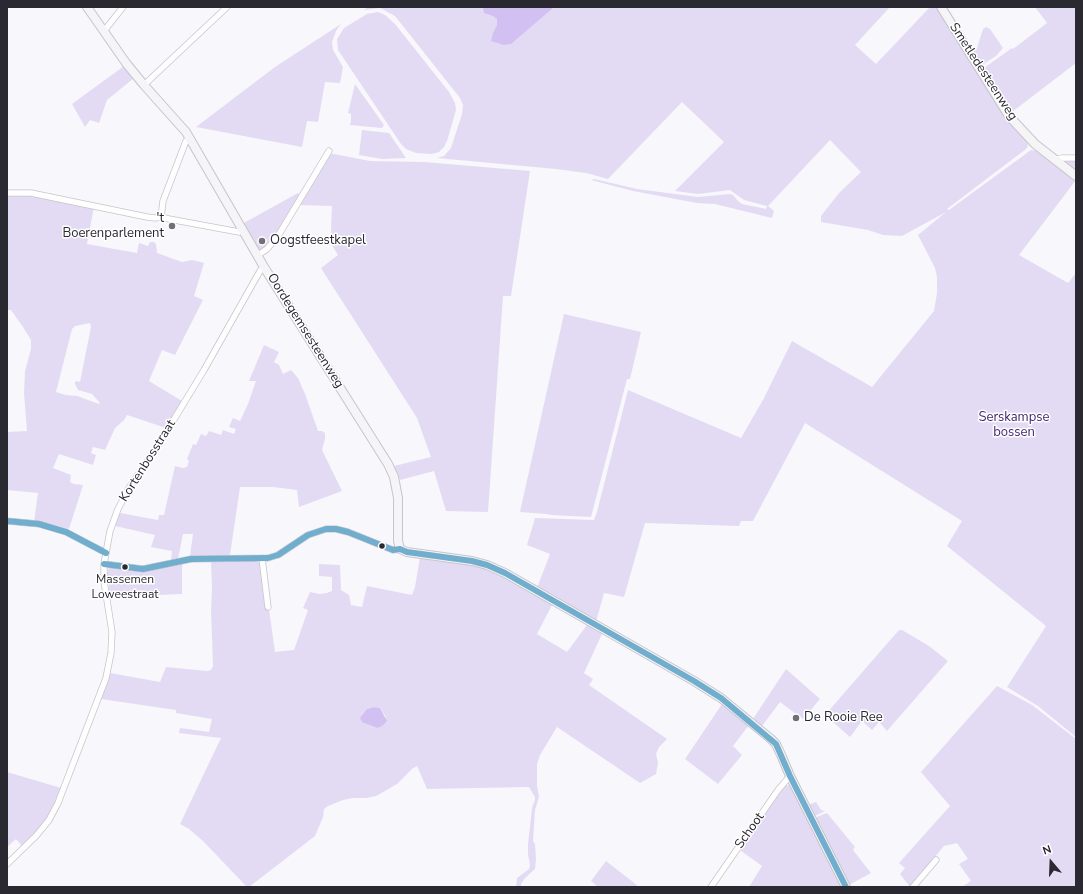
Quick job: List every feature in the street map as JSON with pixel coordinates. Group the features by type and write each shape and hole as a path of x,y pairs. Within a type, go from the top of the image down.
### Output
{"street":[{"name":"Oordegemsesteenweg","path":"87,7 144,85 190,138 264,267 344,392 392,471 398,498 398,541 400,549"},
{"path":"104,31 123,7"},
{"path":"144,85 227,7"},
{"name":"Smetledesteenweg","path":"941,7 1009,116 1021,130 1045,152 1076,176"},
{"path":"161,217 163,202 186,141 190,138"},
{"path":"258,255 267,249 278,236 329,151"},
{"path":"1055,160 1062,158 1076,158"},
{"path":"7,193 31,193 147,217 161,217 169,220 239,232 243,230"},
{"name":"Kortenbosstraat","path":"7,864 36,836 49,820 58,803 106,678 111,653 112,632 104,581 104,564 110,531 118,509 129,488 159,444 204,370 260,271 264,267"},
{"path":"7,521 39,524 66,532 106,553"},
{"path":"104,564 144,569 191,559 262,558 278,555 308,535 326,529 336,529 348,532 393,550 400,549 407,552 472,561 487,565 505,573 694,681 721,698 771,739 779,749 790,776 846,887"},
{"path":"262,558 268,607"},
{"name":"Schoot","path":"711,887 778,790 790,776"},
{"path":"913,887 936,860"}],"green space":[{"name":"Serskampse bossen","path":"368,7 890,7 855,45 876,64 930,7 936,7 995,102 1027,142 1028,146 947,209 949,210 1031,150 1038,151 1076,180 1019,255 1068,283 1076,273 1076,737 1038,706 1007,687 1046,626 947,546 962,521 805,423 753,521 741,521 739,526 645,523 624,597 604,593 596,622 537,588 550,554 527,545 535,518 594,520 628,390 741,438 764,398 792,341 872,387 934,311 937,293 937,277 935,268 918,235 946,212 902,236 883,235 868,230 821,222 821,216 839,193 861,172 830,140 768,206 774,211 772,218 715,204 697,203 633,191 591,180 594,179 637,189 698,197 730,194 742,204 766,209 767,206 744,200 730,190 698,194 675,191 724,142 682,102 608,179 586,173 556,169 437,158 444,156 451,148 462,114 463,105 460,98 395,16 380,8 364,10"},
{"path":"1035,7 1076,7 1076,63 1012,112 984,68 1012,48 1013,49 1047,23"},
{"path":"378,12 385,15 395,24 449,92 455,103 456,110 447,141 439,152 432,154 416,153 406,149 401,144 338,50 337,39 344,28 367,14"},
{"path":"341,24 336,31 332,42 333,50 343,67 340,83 325,82 318,122 307,121 302,147 196,127 275,67"},
{"path":"986,27 990,29 1003,48 996,56 982,65 974,52 977,48 983,29"},
{"path":"124,66 134,78 107,100 99,123 90,120 85,127 72,104"},
{"path":"355,84 384,125 382,128 350,125 351,114 348,113"},
{"path":"362,130 389,133 406,158 382,159 359,155"},
{"path":"330,154 370,161 424,162 530,171 511,296 503,296 488,512 446,511 434,471 400,480 394,466 431,457 417,418 321,268 338,255 332,245 332,206 298,205"},
{"path":"1076,160 1076,173 1063,161"},
{"path":"298,193 301,196 281,228 265,248 260,251 258,250 242,224"},
{"path":"7,194 28,194 94,207 87,244 137,253 139,243 148,246 150,242 154,242 156,244 157,253 182,262 192,260 204,263 194,296 203,300 175,355 162,350 149,381 182,401 166,428 127,415 115,428 105,450 93,447 91,453 96,455 93,465 59,454 53,468 71,475 70,482 83,485 69,529 51,524 34,522 38,493 7,490 7,432 27,431 24,393 25,371 31,349 31,340 11,310 7,310","holes":["90,323 91,327 80,382 77,381 75,384 78,390 92,394 100,403 99,404 77,396 56,392 72,329 75,326"]},
{"path":"564,314 641,332 630,379 627,379 591,517 520,512"},
{"path":"264,345 279,352 274,362 279,365 283,374 291,370 298,378 318,431 325,433 322,450 342,491 299,507 297,490 273,487 240,487 230,555 190,556 193,534 183,534 178,559 171,560 172,551 151,547 155,535 115,526 120,513 158,520 159,515 164,515 175,466 183,468 187,467 189,461 187,459 193,444 196,445 201,434 206,436 209,431 221,435 223,430 234,434 236,429 229,427 233,418 240,421 248,404 256,381 249,381"},
{"path":"420,557 473,565 488,569 503,576 552,605 537,634 567,652 587,625 602,634 584,673 593,679 589,685 667,739 659,747 656,754 658,763 656,774 640,783 557,727 540,755 537,764 537,786 539,797 535,810 533,841 535,844 535,869 525,878 521,884 521,887 516,887 517,878 529,869 530,865 528,844 532,808 535,797 529,787 427,789 417,766 397,784 376,796 352,798 328,806 324,809 323,817 315,836 247,887 203,841 189,829 180,824 221,738 179,733 180,728 209,732 212,719 176,713 176,710 101,699 110,673 160,682 166,667 207,671 211,670 213,666 211,560 255,561 261,563 266,610 269,609 275,652 294,650 308,610 303,608 310,592 319,594 332,591 332,577 319,576 319,564 340,565 341,590 349,595 351,605 362,607 367,586 412,595 415,587","holes":["374,707 380,708 386,717 377,728 361,721 367,709"]},
{"path":"182,563 182,594 110,597 107,573 110,568 142,572"},
{"path":"899,630 902,630 929,646 948,661 887,731 879,722 872,730 862,721 850,737 825,715"},
{"path":"786,669 820,699 803,719 780,702 762,726 753,719"},
{"path":"997,686 1032,705 1076,739 1076,887 962,887 971,881 959,864 968,859 957,843 944,846 910,887 900,874 905,868 899,863 950,806 921,772"},
{"path":"722,704 749,725 733,746 742,755 718,784 685,759"},
{"path":"7,772 61,788 48,816 40,828 22,846 16,839 7,847"},
{"path":"787,785 793,787 844,887 749,887 762,866 740,850 784,787"},
{"path":"816,802 821,810 825,811 813,817 808,805"},
{"path":"827,813 855,847 853,850 871,873 849,885 814,818"},
{"path":"606,861 639,887 598,887 591,881"}],"shaded area":[{"path":"483,7 554,7 511,44 504,45 491,41 497,25 497,19 484,13"},
{"path":"374,707 380,708 387,721 382,726 377,728 362,722 360,718 367,709"}],"transit line":[{"path":"7,521 39,524 66,532 106,553"},
{"path":"104,564 143,569 191,559 268,558 278,555 308,535 326,529 336,529 348,532 393,550 400,549"},
{"path":"400,549 407,552 472,561 487,565 505,573 721,698 776,744 790,776 846,887"}],"place":[{"name":"'t Boerenparlement","path":"172,226"},
{"name":"Oogstfeestkapel","path":"262,241"},
{"name":"Massemen Loweestraat","path":"125,567"},
{"name":"De Rooie Ree","path":"796,718"}]}
